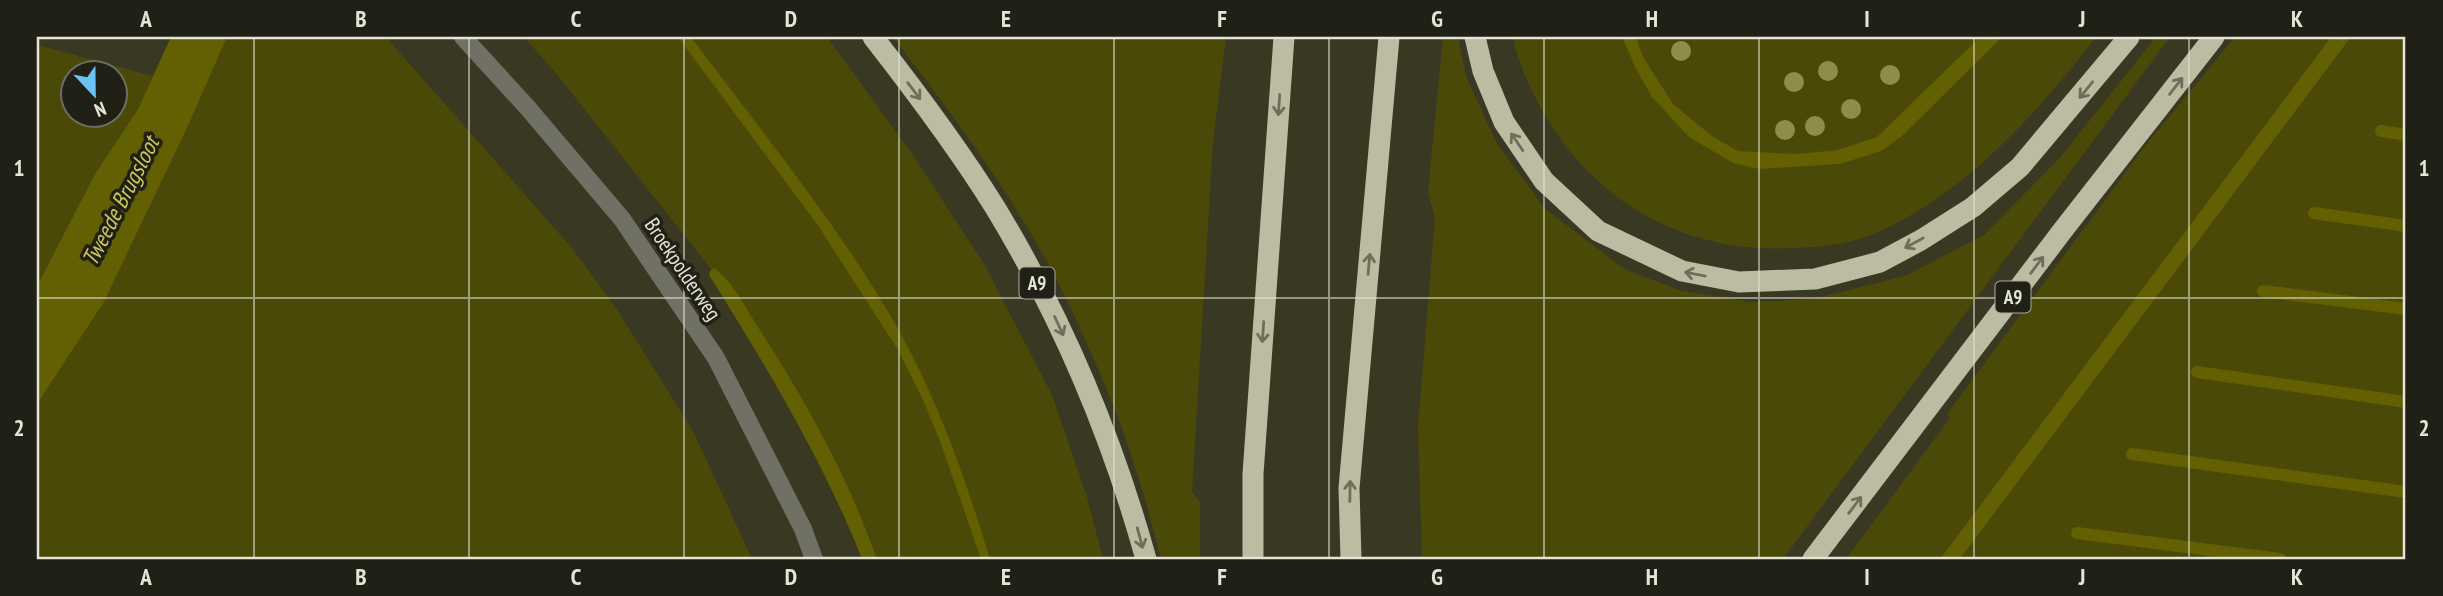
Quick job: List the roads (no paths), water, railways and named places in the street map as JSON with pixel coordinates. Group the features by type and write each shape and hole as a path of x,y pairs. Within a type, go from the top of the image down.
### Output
{"highway":[{"name":"A9","path":"873,37 920,98 996,208 1044,295 1100,418 1135,518 1146,559"},
{"path":"1253,559 1253,474 1284,37"},
{"path":"1351,559 1349,488 1389,37"},
{"path":"1475,37 1483,71 1504,122 1544,181 1598,231 1682,271 1739,282 1815,279 1880,262 1921,240 1972,207 2020,167 2129,37"},
{"name":"A9","path":"1813,559 2063,230 2214,37"}],"street":[{"name":"Broekpolderweg","path":"463,37 536,117 629,229 716,358 803,529 814,559"}],"water":[{"name":"Tweede Brugsloot","path":"171,37 227,37 104,302 37,404 37,286 95,174 124,130 130,130 130,121"},
{"path":"678,37 691,37 772,143 825,215 897,327 912,354 950,441 990,559 981,559 940,441 898,350 817,224"},
{"path":"1622,37 1636,37 1643,57 1673,104 1712,136 1738,151 1797,154 1838,150 1877,137 1980,37 2002,37 1902,136 1881,151 1840,164 1759,169 1733,163 1689,137 1652,97"},
{"path":"2331,37 2351,37 1960,559 1940,559"},
{"path":"714,268 738,294 808,409 853,498 877,559 862,559 811,449 772,378 709,275"}],"waterway":[{"path":"2381,131 2406,135"},
{"path":"2314,213 2406,226"},
{"path":"2263,291 2406,309"},
{"path":"2197,372 2406,402"},
{"path":"2132,454 2406,492"},
{"path":"2077,533 2280,559"}]}
